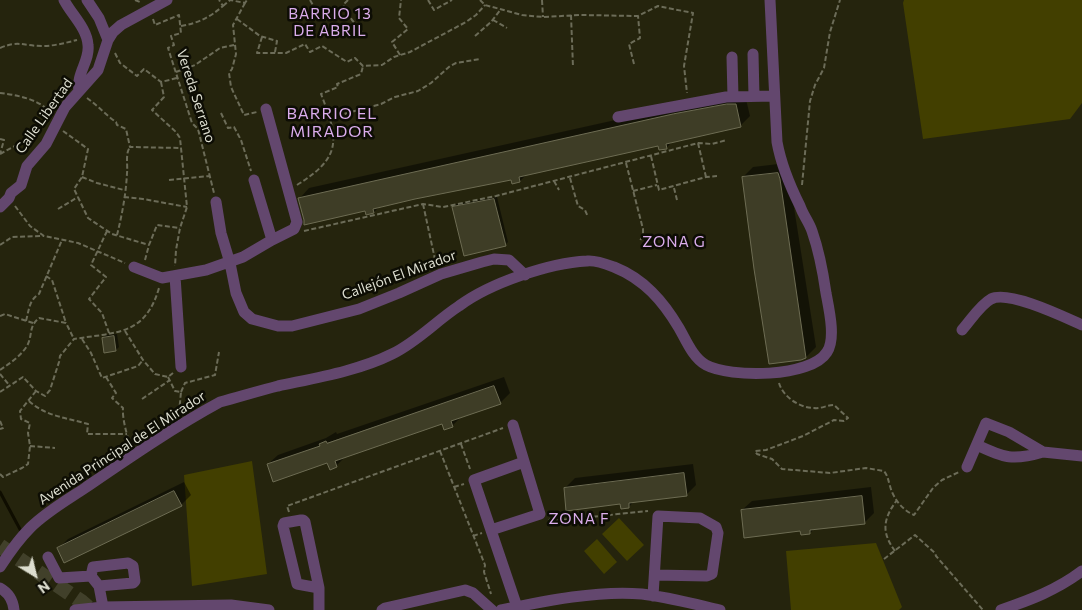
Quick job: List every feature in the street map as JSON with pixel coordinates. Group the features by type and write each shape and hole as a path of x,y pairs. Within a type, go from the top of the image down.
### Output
{"street":[{"path":"64,0 79,23 86,38 88,50 78,79 79,91"},
{"path":"87,0 99,18 108,40"},
{"path":"108,40 121,25 167,0"},
{"name":"Avenida Principal de El Mirador","path":"0,567 18,540 32,526 123,462 220,402 354,367 392,355 472,296 525,275 588,261 600,262 617,268 645,284 654,292 704,364 719,369 752,373 777,373 794,370 821,359 827,353 830,346 831,335 826,293 811,229 780,157 775,127 770,0"},
{"name":"Calle Libertad","path":"4,203 11,193 21,186 27,166 46,144 65,107 98,70 108,40"},
{"path":"753,54 754,96"},
{"path":"732,57 732,97"},
{"path":"618,117 732,97 774,96"},
{"path":"138,269 162,278 230,263 293,230 297,222 266,109"},
{"path":"254,180 272,240"},
{"path":"216,202 221,233 230,263"},
{"name":"Callejón El Mirador","path":"230,263 236,294 244,312 252,319 284,327 359,309 453,269 482,262 504,259 515,264 525,275"},
{"path":"175,276 181,367"},
{"path":"962,330 986,303 991,299 1004,296 1055,312 1082,325"},
{"path":"967,467 986,423 1009,432 1043,452"},
{"path":"491,530 540,514 513,425"},
{"path":"977,445 1007,457 1024,458 1043,452 1082,456"},
{"path":"517,607 474,480 524,462"},
{"path":"653,596 658,516 700,518 716,527 718,533 712,574 707,576 655,575"},
{"path":"319,588 298,585 296,582 282,526 284,523 303,520 305,522 319,588 319,610"},
{"path":"48,557 59,578 91,576"},
{"path":"99,586 133,583 135,581 133,566 128,563 92,568 91,576 99,586 102,607"},
{"path":"1001,610 1054,590 1082,571"},
{"path":"0,588 9,595 14,610"},
{"path":"382,610 465,590 474,593 492,610"},
{"path":"502,610 611,593 653,596 720,610"},
{"path":"75,610 102,607 231,605 269,610"}],"path":[{"path":"218,0 223,6"},
{"path":"149,11 155,25 179,15 180,26 197,23 208,18 230,0 245,4"},
{"path":"247,0 233,25 236,54 229,73 231,87 244,115 266,109"},
{"path":"310,0 318,14"},
{"path":"348,0 343,5 362,32"},
{"path":"400,55 392,42 408,29 399,18 401,0"},
{"path":"428,0 434,10 452,0"},
{"path":"480,0 485,5 522,15 638,16 658,6 693,13 684,66 690,104"},
{"path":"542,0 543,16"},
{"path":"802,186 810,101 814,86 824,68 830,32 840,0"},
{"path":"362,66 382,64 410,52 466,22 485,5"},
{"path":"475,36 493,20 501,9"},
{"path":"571,15 573,67"},
{"path":"634,64 629,44 640,38 638,16"},
{"path":"237,19 262,37 277,41 275,52"},
{"path":"493,20 507,28"},
{"name":"Vereda Serrano","path":"180,26 181,32 172,36 174,46 168,48 192,123 198,129 216,202"},
{"path":"262,37 257,52 286,52 305,44 310,52 322,46 347,62 355,58 362,66 361,74 337,84 338,87 321,94 332,120 332,152 329,159 308,178 289,190"},
{"path":"0,48 10,44 21,43 42,46 59,45 86,38"},
{"path":"108,40 120,62 136,76 144,69 161,82 164,97 152,110 180,138 187,207 180,228 176,250 175,276"},
{"path":"176,72 195,65 220,48 234,45"},
{"path":"332,120 347,113 418,91 432,83 450,66 456,63 480,59"},
{"path":"161,82 177,78"},
{"path":"79,91 107,113 108,117 116,122 117,125 126,129 130,146 127,150 127,174 122,217 117,236"},
{"path":"0,92 30,100 48,109 51,114 49,120 24,141 0,154"},
{"path":"221,113 228,128 234,127 241,140 254,180"},
{"path":"56,126 88,149 82,177 74,189 88,218 117,236 149,245"},
{"path":"0,139 4,140 0,154"},
{"path":"293,230 308,231 423,204 442,207 496,196 698,143 712,144 727,140"},
{"path":"698,143 706,177"},
{"path":"130,146 182,148"},
{"path":"651,156 659,190 706,177 717,176"},
{"path":"626,163 643,229 643,236 639,242"},
{"path":"169,180 210,176"},
{"path":"82,177 124,190"},
{"path":"570,177 578,206 585,210 588,217"},
{"path":"554,181 559,190"},
{"path":"633,191 658,184"},
{"path":"674,187 677,200"},
{"path":"58,209 78,197"},
{"path":"124,197 143,198 187,207"},
{"path":"4,203 44,236"},
{"path":"423,204 435,264 444,262 453,269"},
{"path":"0,245 12,237 44,236 78,243 138,269 157,225 180,228"},
{"path":"107,231 91,265 106,277 89,299 102,313 109,334"},
{"path":"26,321 30,303 33,297 39,294 62,240"},
{"path":"46,276 52,280 66,323 74,339"},
{"path":"0,392 23,377 36,391 45,396 50,390 60,356 74,339 125,331 140,322 154,304 162,278"},
{"path":"0,316 4,314 33,323"},
{"path":"0,370 18,357 28,345 33,323 39,318 66,323"},
{"path":"125,331 143,360 155,374 168,376 176,391 181,392"},
{"path":"82,338 102,378 138,366 143,360"},
{"path":"183,425 179,414 181,392 185,383 215,374 219,352"},
{"path":"777,373 781,388 795,402 813,408 834,405 847,416 848,420 834,420 802,436 766,450 757,450 755,453 772,459 779,468 830,473 866,468 884,471 897,500 914,515 933,488 942,480 967,467"},
{"path":"0,374 10,386"},
{"path":"106,377 116,393 112,398 123,408 127,434 134,456"},
{"path":"142,399 170,380"},
{"path":"0,474 3,477 28,464 30,422 21,419 20,412 36,391"},
{"path":"29,401 50,414 88,424 88,434 127,434"},
{"path":"0,421 3,428 0,428"},
{"path":"292,521 287,506 513,425"},
{"path":"461,444 474,480"},
{"path":"30,446 55,448"},
{"path":"440,451 484,565 484,572 492,595"},
{"path":"895,551 887,541 884,531 890,509 897,500"},
{"path":"540,514 551,521 652,511 658,516"},
{"path":"884,559 915,535 935,553 984,610"}],"shaded area":[{"path":"904,0 1082,0 1082,103 1070,119 923,139"},
{"path":"252,461 267,574 192,586 184,475"},
{"path":"619,518 644,545 627,561 602,534"},
{"path":"597,539 617,562 604,574 584,551"},
{"path":"876,543 902,607 899,610 791,610 786,551"}],"building":[{"path":"736,104 741,127 666,144 667,149 659,150 658,146 519,177 520,182 512,184 511,180 373,209 374,213 366,215 365,211 304,225 298,198 673,114"},
{"path":"778,173 806,358 769,364 742,177"},
{"path":"494,199 506,246 464,256 452,207"},
{"path":"114,336 116,351 104,353 102,338"},
{"path":"494,386 501,404 451,421 453,427 444,430 442,424 335,461 337,467 330,470 327,463 273,482 267,464 320,446 319,444 326,441 327,443"},
{"path":"684,473 687,496 629,503 629,508 621,509 620,504 566,511 564,488"},
{"path":"174,491 182,506 64,563 57,548"},
{"path":"862,496 865,524 810,530 810,534 801,535 800,531 744,538 741,510"}],"waterway":[{"path":"0,492 22,533"}],"tunnel":[{"path":"0,546 91,610"}],"district":[{"name":"BARRIO 13 DE ABRIL","path":"330,22"},
{"name":"BARRIO EL MIRADOR","path":"332,123"},
{"name":"ZONA G","path":"674,242"},
{"name":"ZONA F","path":"579,519"}]}
